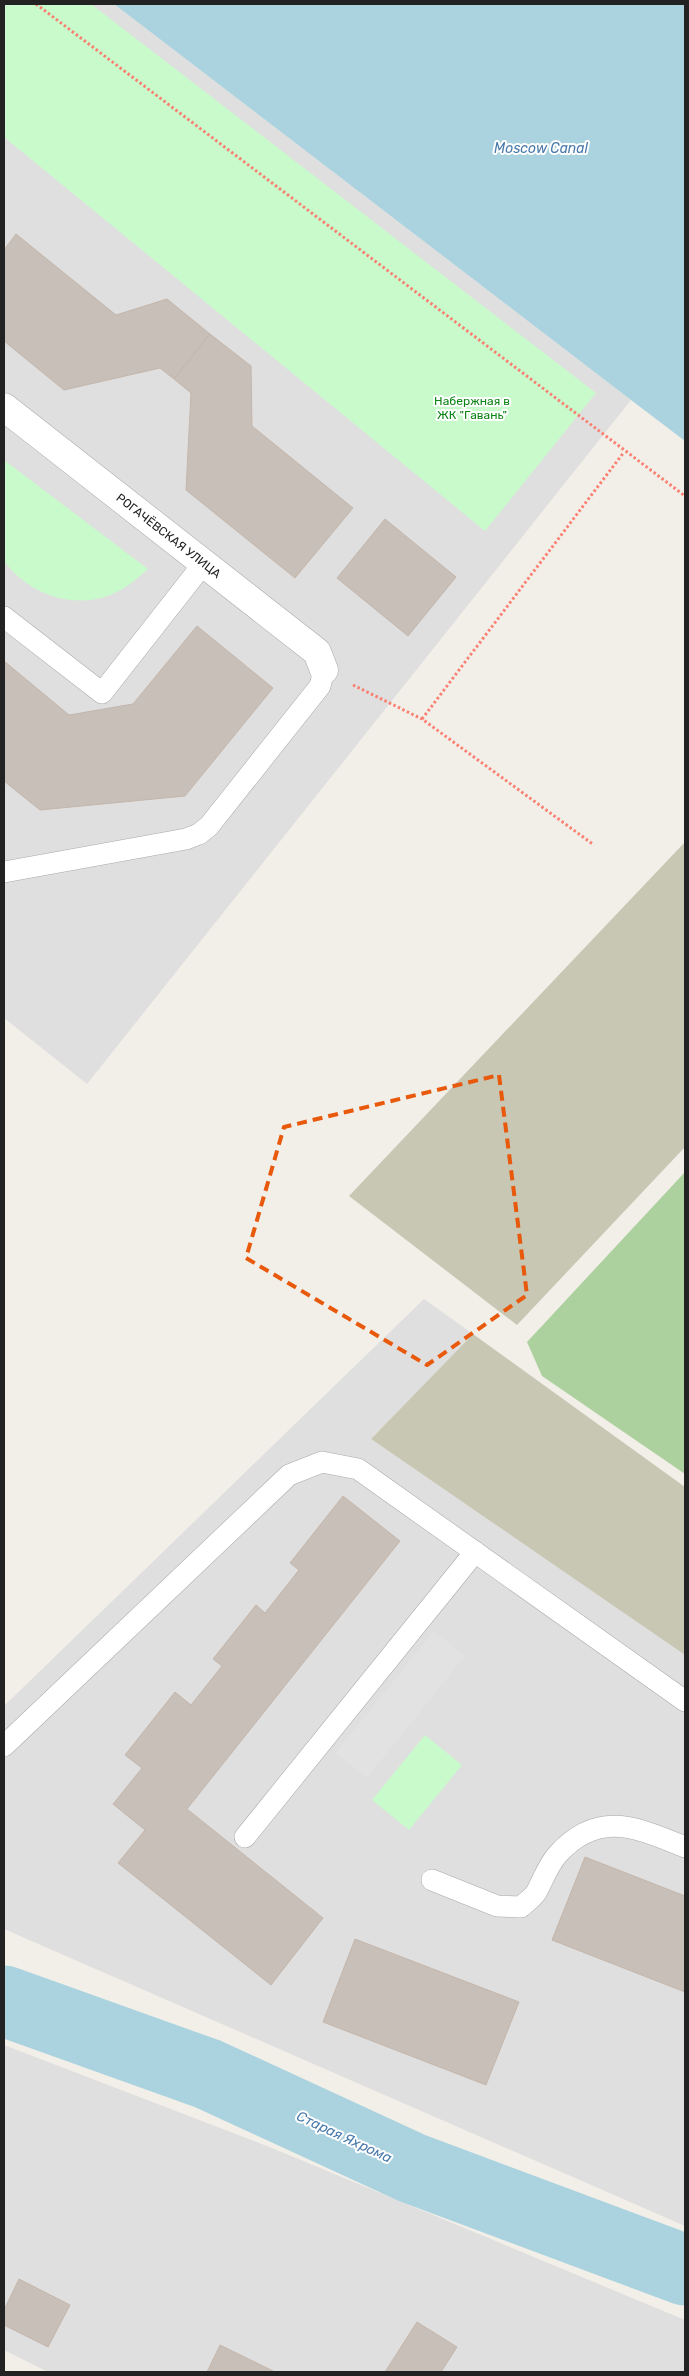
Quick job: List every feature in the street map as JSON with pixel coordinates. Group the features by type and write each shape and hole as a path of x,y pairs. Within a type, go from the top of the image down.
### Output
{"street":[{"name":"РОГАЧЁВСКАЯ УЛИЦА","path":"4,409 317,652 324,670"}],"lane":[{"path":"4,617 102,693 204,563"},
{"path":"4,872 186,839 199,834 209,826 320,686 324,670"},
{"path":"4,1746 289,1475 322,1462 358,1469 685,1701"},
{"path":"245,1837 475,1552"},
{"path":"432,1880 497,1906 521,1907 536,1892 543,1875 558,1853 580,1837 601,1827 624,1826 644,1831 685,1847"}],"path":[{"path":"36,4 624,452 685,496"},
{"path":"422,719 624,452"},
{"path":"324,670 422,719 594,844"}],"highlighted area":[{"path":"499,1075 527,1295 427,1365 246,1258 284,1127"}],"shaded area":[{"path":"4,4 114,4 631,400 87,1084 4,1018"},
{"path":"685,842 685,1147 517,1325 349,1196"},
{"path":"424,1299 473,1334 371,1439 685,1655 685,2226 4,1929 4,1706"},
{"path":"473,1334 685,1487 685,1655 371,1439"},
{"path":"434,1631 465,1656 367,1778 335,1753"},
{"path":"4,2045 272,2148 685,2320 685,2372 48,2372 4,2350"}],"green space":[{"name":"Набержная в ЖК \"Гавань\"","path":"4,4 91,4 596,393 485,531 4,137"},
{"path":"4,460 148,569 121,590 110,595 81,601 51,596 25,582 4,561"},
{"path":"685,1172 685,1474 542,1376 527,1342"},
{"path":"425,1735 462,1765 409,1830 372,1800"}],"water":[{"name":"Moscow Canal","path":"114,4 685,4 685,441 631,400"}],"building":[{"path":"16,234 116,315 167,299 210,334 174,379 160,368 64,390 4,341 4,250"},
{"path":"210,334 251,366 252,426 353,508 295,578 186,490 191,393 174,379"},
{"path":"385,519 456,577 408,636 337,578"},
{"path":"197,626 273,688 185,796 40,810 4,781 4,661 69,715 133,704"},
{"path":"343,1496 400,1541 187,1809 323,1918 271,1985 118,1863 145,1830 113,1804 142,1768 125,1755 175,1692 191,1705 222,1666 213,1659 256,1605 265,1613 299,1570 290,1563"},
{"path":"585,1857 685,1896 685,1992 552,1940"},
{"path":"355,1939 519,2002 486,2085 323,2022"},
{"path":"19,2279 70,2305 48,2347 4,2325 4,2310"},
{"path":"417,2322 457,2347 441,2372 385,2372"},
{"path":"220,2345 273,2371 207,2372"}],"waterway":[{"name":"Старая Яхрома","path":"4,2001 208,2074 412,2168 685,2270"}]}
